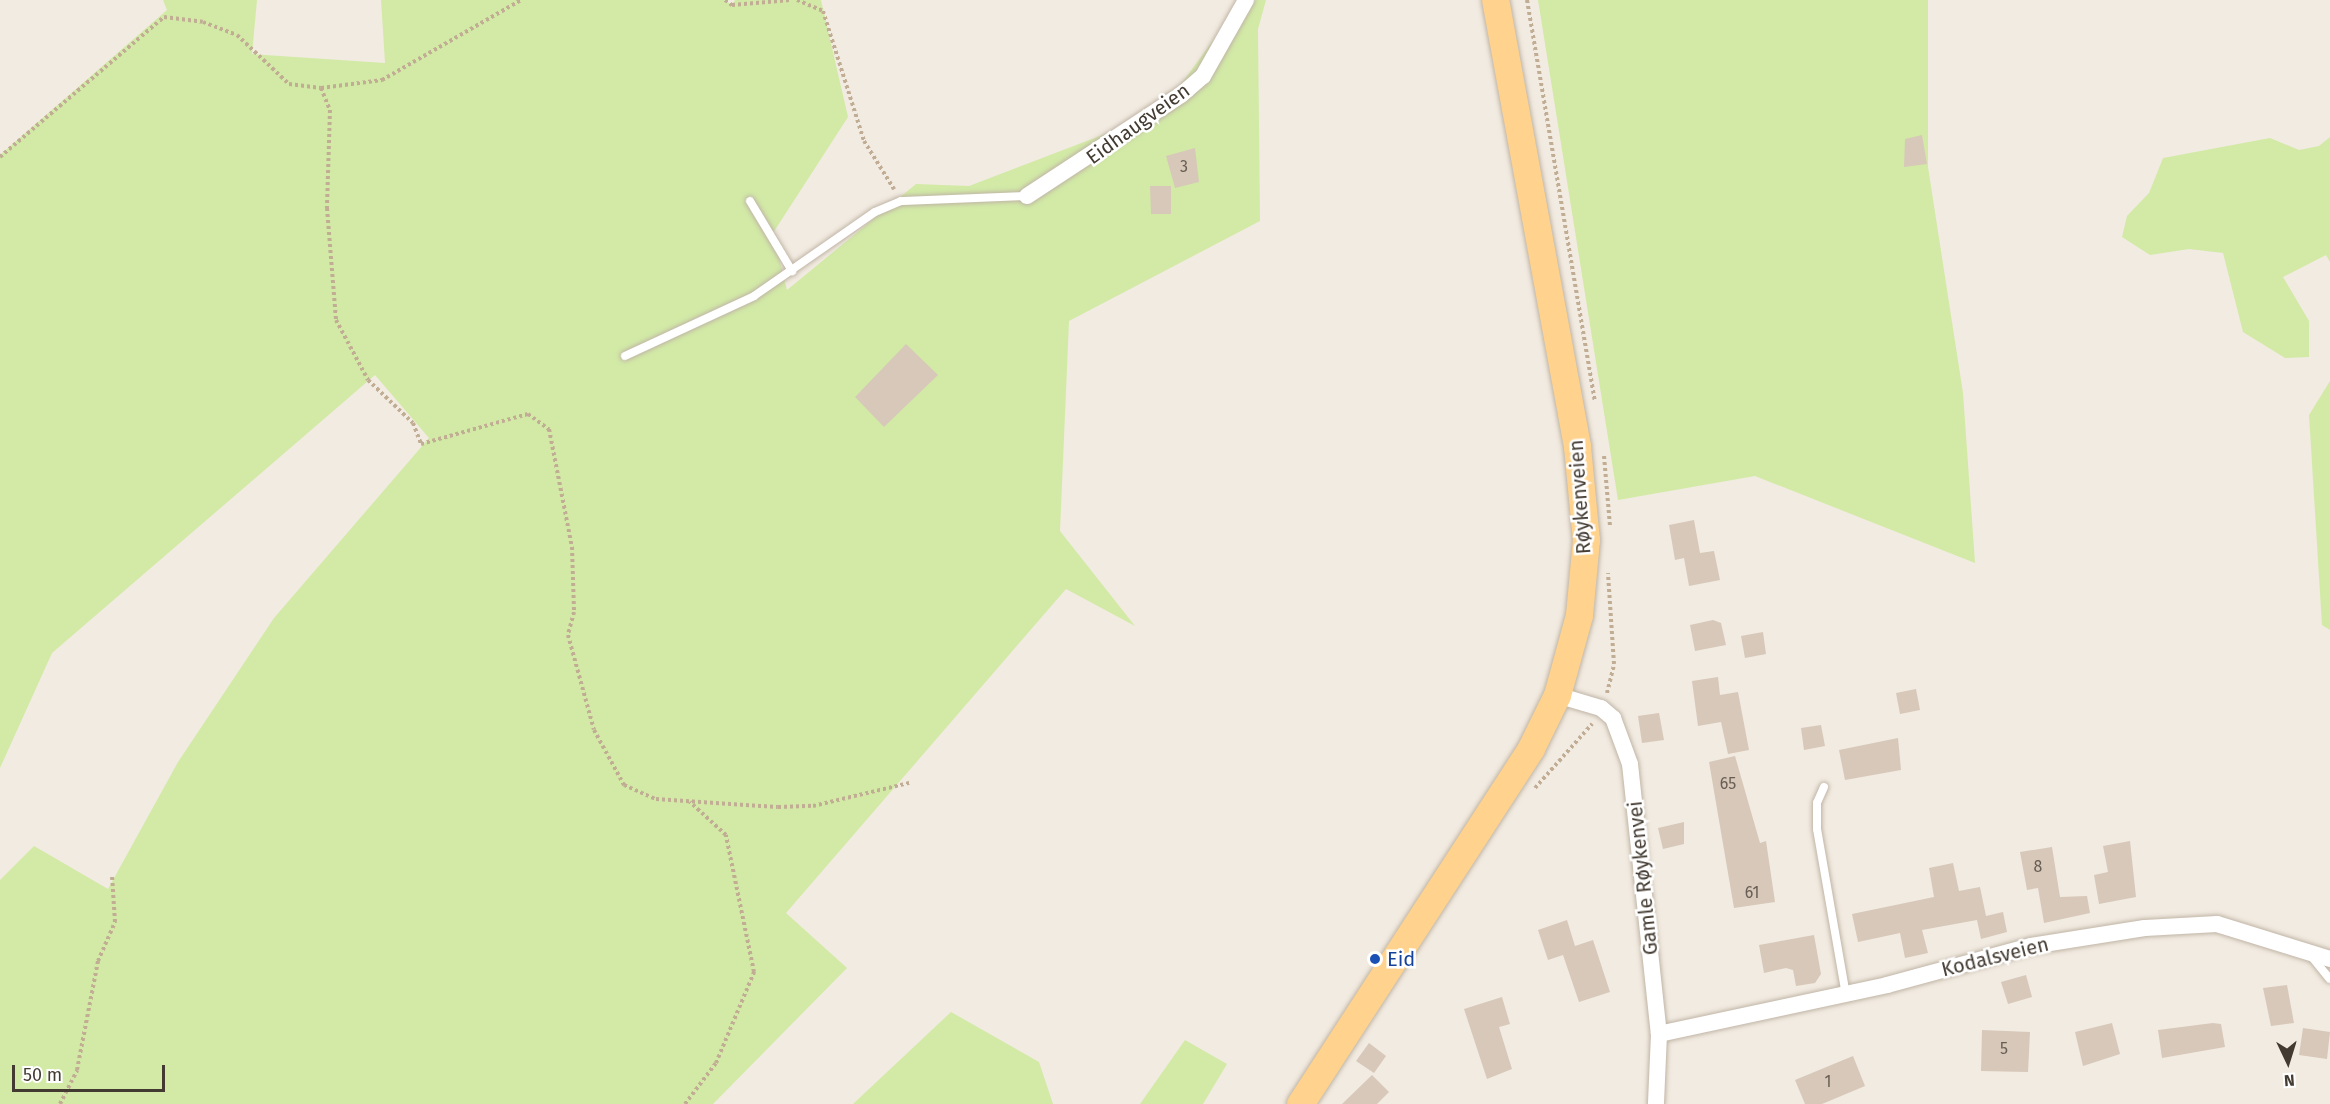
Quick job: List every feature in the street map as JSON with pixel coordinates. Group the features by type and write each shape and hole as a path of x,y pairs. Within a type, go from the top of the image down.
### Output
{"main road":[{"name":"Røykenveien","path":"1299,1104 1505,790 1557,695 1581,602 1585,514 1572,414 1496,0"}],"street":[{"name":"Eidhaugveien","path":"1027,196 1181,95 1203,76 1246,0"},
{"name":"Gamle Røykenvei","path":"1557,695 1601,708 1622,730 1630,764 1659,1034 1656,1104"},
{"name":"Kodalsveien","path":"1659,1034 1846,995 2031,946 2145,928 2217,924 2330,959"}],"lane":[{"path":"625,356 754,296 901,201 1027,196"},
{"path":"750,201 792,271"},
{"path":"1824,787 1817,803 1817,829 1846,995"},
{"path":"2308,952 2330,979"}],"path":[{"path":"0,157 164,17 203,22 237,35 289,84 321,88 382,80 521,0"},
{"path":"725,0 732,5 790,0"},
{"path":"797,0 823,11 864,141 901,201"},
{"path":"1527,0 1597,415"},
{"path":"321,88 330,110 327,208 336,320 368,380 413,423 421,444 528,414 549,429 572,547 574,612 568,635 594,729 624,785 656,799 813,806 909,783"},
{"path":"1603,450 1610,536"},
{"path":"1601,708 1614,664 1608,568"},
{"path":"685,1104 716,1063 754,972 726,835 690,802"},
{"path":"60,1104 77,1070 98,961 115,922 112,875"}],"green space":[{"path":"163,0 257,0 252,54 385,63 381,0 725,0 732,5 735,0 821,0 848,117 773,233 787,290 916,184 969,186 1160,113 1214,39 1256,0 1266,0 1258,29 1260,221 1069,321 1060,531 1135,626 1066,589 786,913 847,968 713,1104 0,1104 0,880 34,846 108,889 178,762 274,618 429,438 375,375 52,653 0,768 0,155 167,10"},
{"path":"1538,0 1928,0 1928,167 1963,393 1975,563 1755,476 1618,500"},
{"path":"2330,137 2330,262 2326,255 2283,277 2309,321 2309,357 2285,358 2243,332 2223,253 2189,249 2150,255 2122,237 2127,216 2149,193 2163,158 2270,138 2299,150 2319,146"},
{"path":"2330,381 2330,630 2322,625 2309,415"},
{"path":"951,1012 1039,1062 1053,1104 853,1104"},
{"path":"1185,1040 1227,1064 1203,1104 1140,1104"}],"building":[{"path":"1922,135 1927,164 1904,167 1905,139"},
{"path":"1195,148 1199,182 1175,188 1166,156"},
{"path":"1150,186 1171,186 1171,214 1151,214"},
{"path":"906,344 938,375 884,427 855,397"},
{"path":"1694,520 1700,553 1714,551 1720,580 1689,586 1684,558 1675,560 1669,525"},
{"path":"1713,620 1721,623 1726,645 1695,651 1690,625"},
{"path":"1763,632 1766,654 1745,658 1741,636"},
{"path":"1718,677 1720,695 1738,692 1749,750 1728,754 1721,722 1698,726 1692,681"},
{"path":"1916,689 1920,710 1900,714 1896,693"},
{"path":"1659,713 1664,740 1642,743 1638,716"},
{"path":"1821,725 1825,746 1804,750 1801,728"},
{"path":"1898,738 1901,770 1845,780 1839,750"},
{"path":"1735,756 1760,843 1766,841 1775,902 1734,908 1709,762"},
{"path":"1684,822 1684,844 1663,849 1658,828"},
{"path":"2130,841 2136,897 2099,904 2094,875 2108,872 2103,846"},
{"path":"2052,847 2060,897 2087,896 2090,913 2044,923 2038,888 2027,890 2020,852"},
{"path":"1953,863 1959,891 1980,887 1986,916 2003,912 2007,932 1981,939 1977,920 1922,930 1928,953 1905,958 1900,933 1858,942 1852,914 1934,897 1929,868"},
{"path":"1567,920 1575,946 1593,940 1610,992 1579,1002 1563,955 1548,960 1538,930"},
{"path":"1814,935 1821,974 1815,983 1796,986 1793,970 1786,968 1764,973 1759,945"},
{"path":"2026,975 2032,997 2008,1004 2001,982"},
{"path":"2287,985 2294,1023 2271,1026 2263,988"},
{"path":"1502,997 1510,1024 1499,1027 1512,1069 1487,1079 1464,1009"},
{"path":"2112,1023 2120,1054 2083,1066 2075,1032"},
{"path":"2221,1024 2225,1047 2162,1058 2158,1030"},
{"path":"2303,1028 2330,1032 2327,1059 2299,1055"},
{"path":"1982,1030 2030,1032 2028,1072 1981,1071"},
{"path":"1369,1043 1386,1056 1374,1073 1356,1061"},
{"path":"1853,1056 1865,1086 1822,1104 1805,1104 1795,1080"},
{"path":"1372,1075 1389,1092 1377,1104 1342,1104"}],"place":[{"name":"Eid","path":"1375,959"}]}
